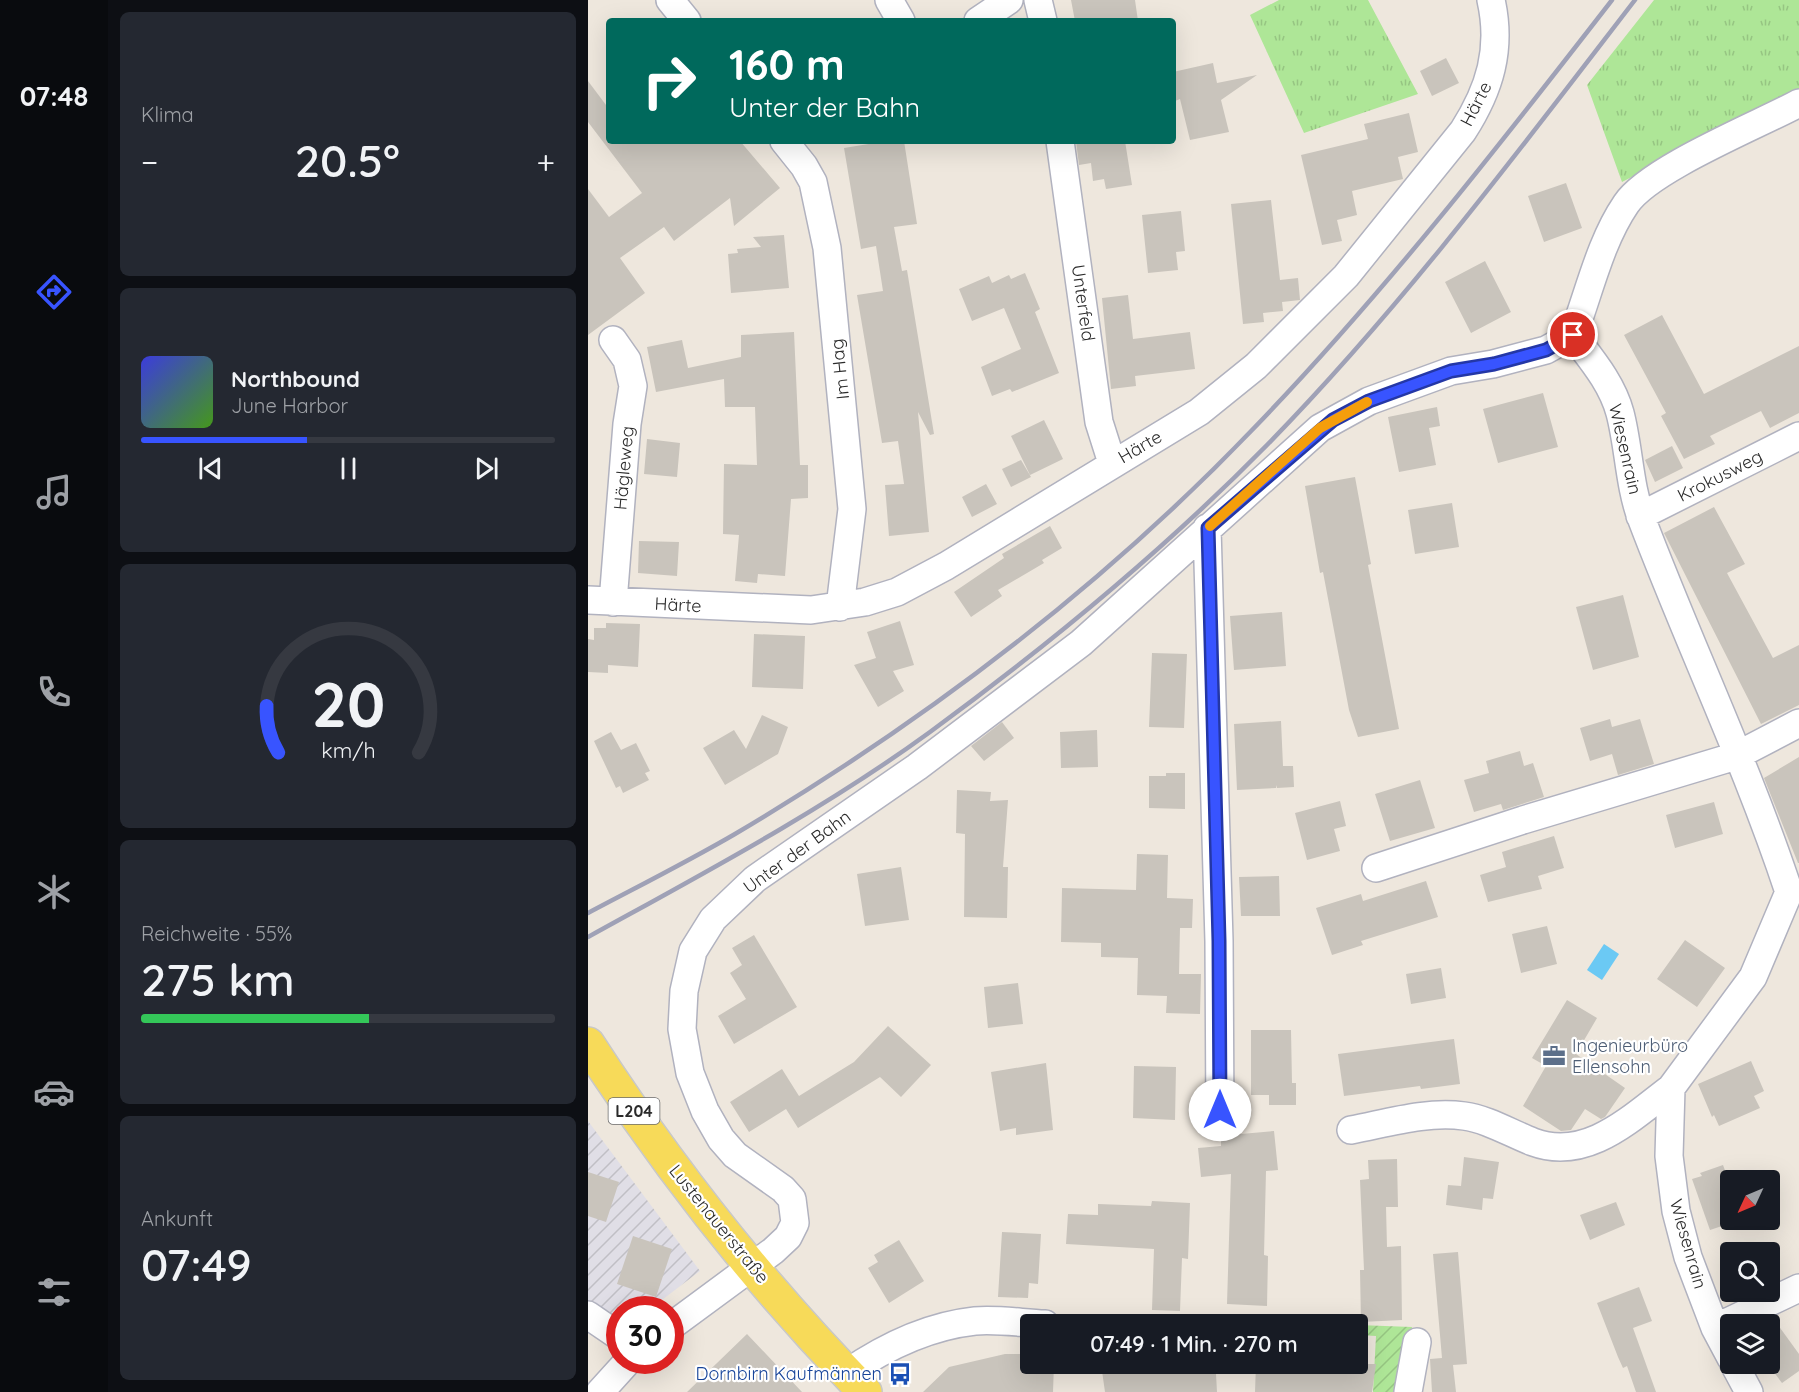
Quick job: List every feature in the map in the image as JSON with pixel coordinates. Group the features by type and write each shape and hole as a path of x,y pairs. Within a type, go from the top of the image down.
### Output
{"main road":[{"name":"Lustenauerstraße","path":"588,1044 679,1177 751,1267 856,1383"}],"street":[{"path":"670,0 685,18"},
{"path":"889,0 899,18"},
{"path":"982,18 1009,0"},
{"path":"1038,0 1042,18"},
{"name":"Härte","path":"601,601 811,610 840,607 897,592 946,566 1222,394 1290,334 1346,276 1463,131 1480,105 1489,82 1496,51 1491,0"},
{"path":"1573,335 1612,228 1627,202 1656,176 1799,103"},
{"name":"Im Hag","path":"786,144 804,166 813,182 828,259 852,509 840,607"},
{"name":"Unterfeld","path":"1060,144 1099,422 1112,463"},
{"name":"Wiesenrain","path":"1350,1130 1438,1113 1474,1118 1536,1143 1569,1148 1609,1133 1671,1088 1752,977 1794,904 1766,823 1736,756 1640,516 1619,410 1600,371 1573,335"},
{"name":"Unter der Bahn","path":"684,1317 788,1237 795,1223 792,1199 783,1189 735,1155 721,1139 690,1073 682,1029 684,991 693,951 713,919 755,879 917,767 1081,643 1208,528 1333,420 1369,401 1451,371 1494,364 1546,350 1573,335"},
{"name":"Hägleweg","path":"601,601 633,386 627,360 614,340"},
{"name":"Krokusweg","path":"1640,516 1799,436"},
{"path":"1208,528 1219,941 1220,1123"},
{"path":"1376,868 1523,820 1736,756 1799,723"},
{"name":"Wiesenrain","path":"1671,1088 1669,1156 1676,1211 1688,1257 1720,1337"},
{"path":"1715,1328 1799,1288"},
{"path":"588,1315 606,1327"},
{"path":"856,1383 874,1355 943,1327 976,1321 1020,1323"},
{"path":"1408,1392 1417,1342"},
{"path":"600,1392 616,1374"},
{"path":"1739,1374 1749,1392"}],"shaded area":[{"path":"588,1121 700,1271 667,1296 606,1296 606,1312 588,1300"}],"green space":[{"path":"1279,0 1368,0 1418,94 1304,133 1250,15"},
{"path":"1654,0 1799,0 1799,90 1622,182 1587,85"},
{"path":"1368,1325 1412,1327 1402,1392 1373,1392 1376,1336 1368,1336"}],"water":[{"path":"1604,944 1619,954 1602,980 1587,970"}],"building":[{"path":"1071,0 1135,0 1138,18 1074,18"},
{"path":"1446,58 1459,83 1432,96 1420,71"},
{"path":"1213,63 1217,83 1257,75 1221,100 1229,132 1190,140 1180,99 1176,101 1176,71"},
{"path":"588,81 606,105 606,144 743,144 780,188 734,226 730,198 674,241 664,227 620,258 645,293 588,335 588,189 609,217 642,193 588,122"},
{"path":"1409,113 1418,152 1398,157 1403,179 1352,191 1357,215 1337,220 1342,241 1322,245 1301,155 1368,139 1364,124"},
{"path":"869,144 904,144 917,224 894,227 902,271 907,270 934,434 930,435 918,412 929,532 889,536 885,485 904,484 898,441 882,443 857,295 883,291 876,246 861,249 844,148"},
{"path":"1076,144 1125,144 1132,185 1106,189 1104,179 1093,181 1091,163 1079,165"},
{"path":"1566,183 1582,228 1544,242 1528,196"},
{"path":"1271,200 1280,280 1298,278 1300,300 1282,302 1283,311 1263,313 1264,322 1243,324 1231,204"},
{"path":"1181,211 1185,251 1176,252 1178,270 1148,273 1142,215"},
{"path":"784,235 789,288 731,293 728,254 738,253 737,249 761,247 753,237"},
{"path":"1485,261 1511,312 1471,333 1445,282"},
{"path":"1025,273 1040,309 1035,312 1059,373 1012,392 1010,389 992,396 981,367 1021,349 1004,308 972,321 959,289 989,276 992,283 1009,275 1011,279"},
{"path":"1128,295 1133,339 1190,332 1195,369 1135,376 1136,386 1111,389 1102,298"},
{"path":"1662,315 1704,394 1799,346 1799,413 1770,428 1761,411 1710,436 1715,444 1684,459 1661,416 1666,413 1624,335"},
{"path":"794,332 800,465 808,465 808,498 791,499 785,576 758,574 757,583 735,581 739,535 723,534 724,464 757,465 755,407 725,407 724,379 656,392 647,347 682,340 688,368 741,357 741,335"},
{"path":"1543,393 1558,447 1498,463 1483,409"},
{"path":"1437,407 1440,426 1429,428 1436,465 1399,472 1388,417"},
{"path":"1044,420 1063,459 1030,475 1011,436"},
{"path":"647,439 680,443 677,477 644,474"},
{"path":"1672,446 1683,468 1655,482 1645,460"},
{"path":"1021,460 1031,477 1011,487 1002,469"},
{"path":"1355,477 1371,564 1368,565 1399,729 1358,737 1349,710 1323,572 1320,573 1305,486"},
{"path":"986,484 997,504 972,517 962,497"},
{"path":"1452,503 1459,547 1415,554 1408,510"},
{"path":"1714,507 1745,564 1727,573 1773,658 1799,645 1799,705 1761,724 1664,533"},
{"path":"1050,526 1062,548 1042,560 1044,563 998,590 1002,596 971,617 954,592 1004,558 1002,554"},
{"path":"639,541 679,542 677,576 638,573"},
{"path":"1623,595 1639,657 1593,670 1576,607"},
{"path":"1282,612 1286,666 1234,670 1230,616"},
{"path":"900,621 914,665 893,671 904,691 878,707 854,665 876,658 867,632"},
{"path":"606,623 640,624 638,667 608,665 608,673 588,672 588,639 594,640 594,628 606,628"},
{"path":"754,634 805,636 803,689 752,687"},
{"path":"1152,653 1187,654 1184,728 1149,727"},
{"path":"762,715 788,727 778,754 725,785 703,748 734,730 746,749"},
{"path":"1610,719 1612,727 1640,719 1654,764 1618,775 1612,754 1590,761 1580,728"},
{"path":"1281,721 1283,766 1293,766 1294,787 1277,788 1276,785 1276,788 1237,790 1234,724"},
{"path":"1002,722 1014,738 984,761 971,746"},
{"path":"1097,730 1098,767 1061,768 1060,732"},
{"path":"611,732 621,750 636,743 650,771 645,773 649,780 623,793 620,786 616,788 594,741"},
{"path":"1520,751 1524,766 1533,763 1544,797 1503,810 1501,804 1474,812 1464,780 1489,773 1486,761"},
{"path":"1799,757 1799,863 1798,863 1764,778"},
{"path":"1166,773 1185,773 1185,809 1149,808 1149,776 1166,776"},
{"path":"1420,780 1435,828 1390,841 1375,794"},
{"path":"957,790 991,792 990,801 1008,800 1003,867 1008,867 1007,918 964,917 965,834 956,833"},
{"path":"1340,801 1346,826 1334,829 1340,851 1307,860 1295,813"},
{"path":"1714,802 1723,834 1675,848 1666,815"},
{"path":"1554,836 1564,868 1538,876 1542,889 1488,902 1480,875 1506,867 1502,852"},
{"path":"1137,854 1168,855 1167,898 1193,899 1192,928 1180,928 1179,974 1201,974 1200,1014 1166,1013 1167,996 1137,995 1138,958 1101,957 1101,943 1061,942 1062,888 1136,890"},
{"path":"901,867 909,920 865,926 857,874"},
{"path":"1279,876 1280,916 1241,916 1239,877"},
{"path":"1426,881 1438,917 1361,941 1363,945 1332,955 1316,908 1361,894 1363,901"},
{"path":"1547,926 1557,964 1521,973 1512,934"},
{"path":"754,935 797,1007 734,1044 718,1016 746,999 730,973 742,965 732,948"},
{"path":"1685,940 1725,968 1697,1007 1657,979"},
{"path":"1441,968 1446,998 1411,1004 1406,974"},
{"path":"1018,983 1023,1024 988,1028 984,987"},
{"path":"1567,1000 1597,1018 1576,1054 1625,1088 1605,1117 1601,1119 1585,1109 1571,1130 1561,1131 1523,1106 1546,1066 1532,1058"},
{"path":"888,1026 931,1065 901,1097 880,1077 798,1128 786,1109 749,1132 730,1102 782,1069 799,1096 854,1062"},
{"path":"1251,1030 1291,1030 1292,1083 1296,1083 1296,1105 1269,1105 1269,1095 1251,1095"},
{"path":"1454,1039 1460,1084 1421,1089 1420,1086 1344,1096 1338,1054"},
{"path":"1751,1061 1764,1091 1754,1096 1760,1108 1719,1126 1714,1115 1712,1117 1698,1084"},
{"path":"1046,1063 1053,1130 1016,1135 1016,1128 1000,1131 991,1072"},
{"path":"1134,1066 1176,1067 1175,1120 1133,1118"},
{"path":"1274,1131 1278,1170 1266,1171 1264,1255 1268,1256 1267,1306 1227,1304 1231,1174 1201,1177 1198,1148 1221,1146 1221,1139 1230,1135"},
{"path":"1464,1157 1499,1162 1493,1199 1483,1198 1482,1210 1446,1205 1448,1185 1461,1186"},
{"path":"1397,1159 1398,1207 1386,1207 1387,1247 1401,1246 1402,1320 1368,1322 1368,1314 1361,1314 1360,1270 1364,1270 1360,1180 1369,1179 1368,1160"},
{"path":"1723,1165 1725,1170 1720,1170 1720,1227 1710,1230 1692,1179 1702,1176 1700,1173"},
{"path":"588,1172 619,1182 606,1222 588,1216"},
{"path":"1152,1201 1190,1203 1188,1259 1182,1258 1180,1311 1152,1310 1154,1249 1066,1244 1068,1214 1098,1215 1098,1204 1151,1206"},
{"path":"1616,1202 1625,1225 1590,1240 1580,1215"},
{"path":"1002,1232 1041,1234 1038,1284 1029,1283 1028,1298 998,1297"},
{"path":"633,1236 672,1249 656,1296 617,1284"},
{"path":"899,1240 924,1281 889,1303 868,1268 878,1262 874,1255"},
{"path":"1458,1252 1467,1364 1453,1365 1456,1392 1432,1392 1430,1359 1442,1358 1433,1254"},
{"path":"1639,1287 1652,1321 1633,1328 1656,1392 1636,1392 1627,1366 1623,1368 1618,1357 1597,1303"},
{"path":"1780,1328 1799,1354 1799,1371 1782,1383 1775,1374 1780,1374"},
{"path":"747,1334 802,1392 687,1392"},
{"path":"1005,1354 1020,1354 1020,1374 1054,1374 1053,1392 923,1392 949,1367"},
{"path":"1368,1364 1376,1364 1372,1392 1255,1392 1256,1374 1368,1374"},
{"path":"1102,1374 1216,1374 1217,1392 1105,1392"}],"railway":[{"path":"588,913 735,834 875,746 1009,648 1136,542 1197,486 1255,427 1395,272 1612,0"},
{"path":"588,937 762,840 889,761 1017,666 1147,559 1267,445 1365,339 1457,228 1635,0"}],"slow traffic":[{"path":"1210,526 1320,428 1367,402"}],"place":[{"name":"Ingenieurbüro Ellensohn","path":"1554,1056"},
{"name":"Dornbirn Kaufmännen","path":"900,1374"}],"route":[{"path":"1220,1110 1219,941 1208,528 1320,428 1333,420 1369,401 1451,371 1494,364 1546,350 1573,335"}]}
